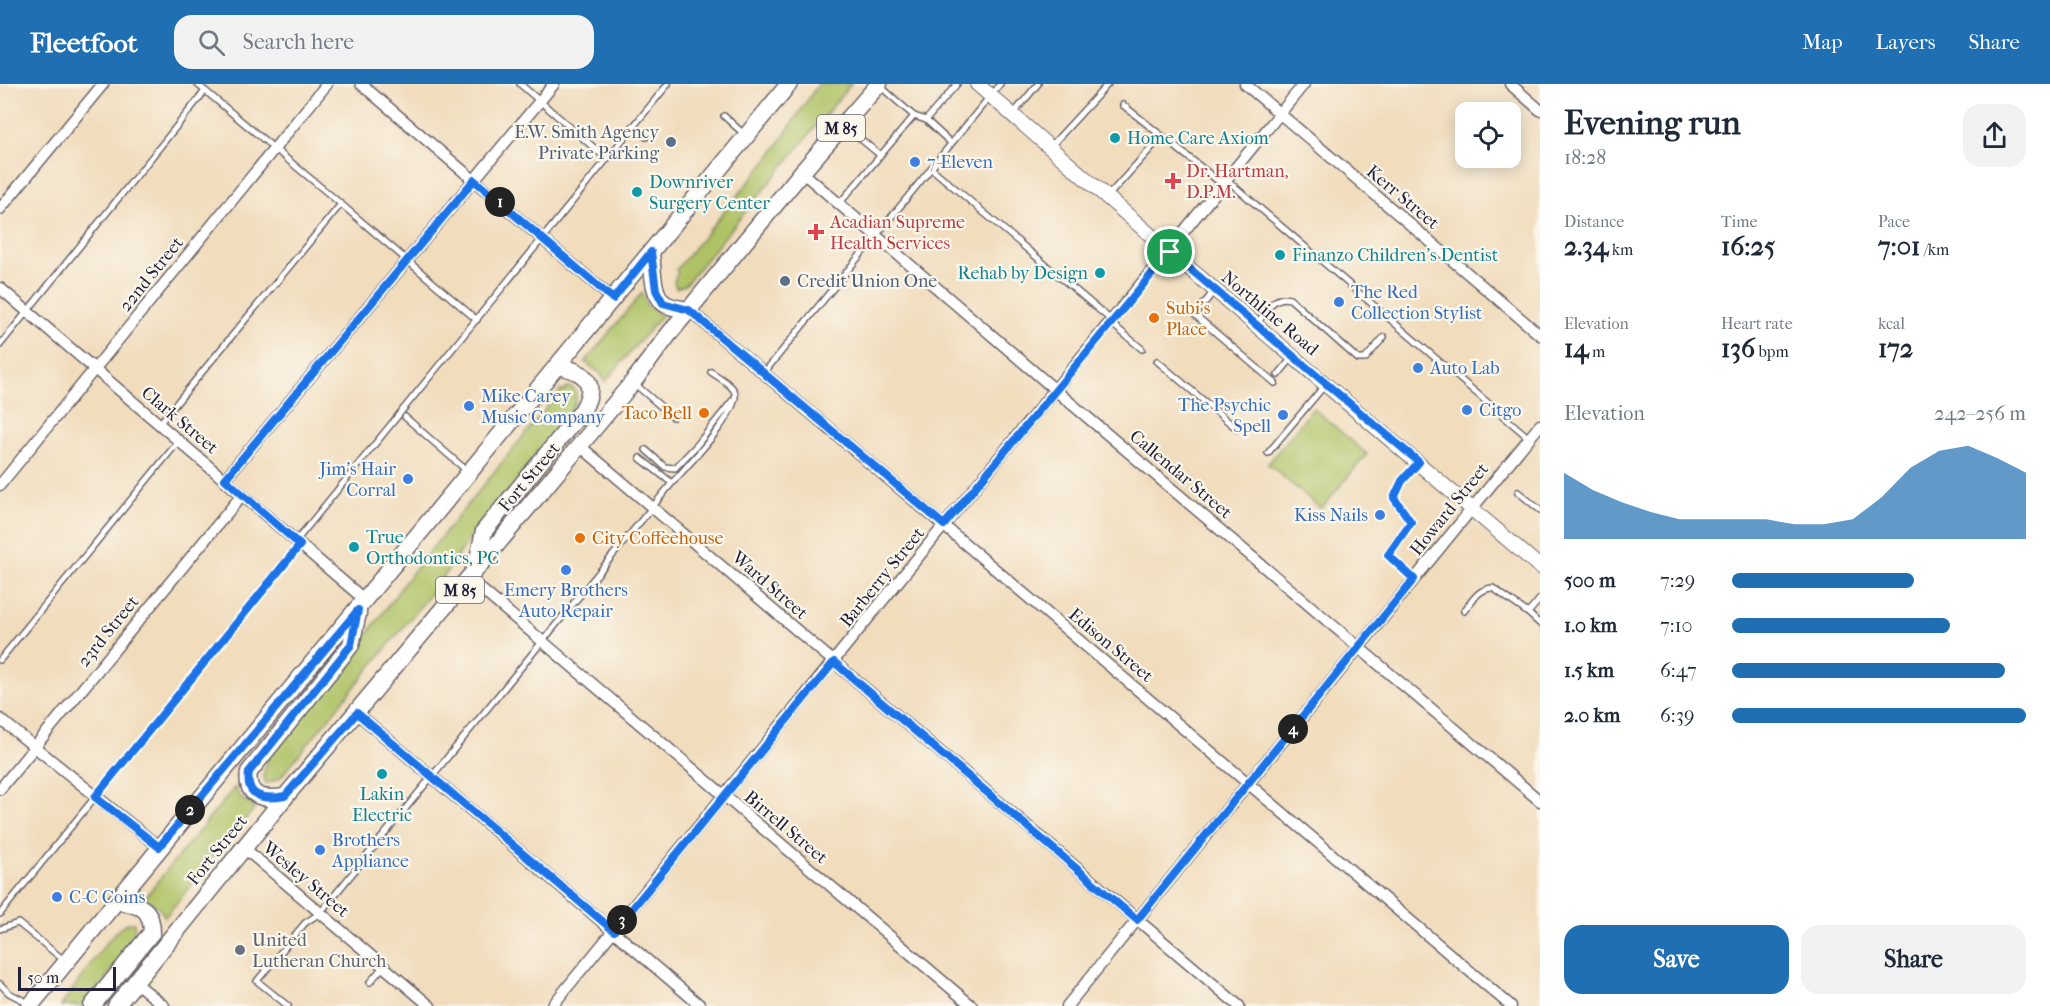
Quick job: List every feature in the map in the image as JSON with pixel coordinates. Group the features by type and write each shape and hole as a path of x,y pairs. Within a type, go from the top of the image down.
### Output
{"main road":[{"path":"31,1006 159,847 362,605 789,84"},
{"name":"Northline Road","path":"977,84 1170,252 1539,565"},
{"name":"Fort Street","path":"116,1006 285,796 580,446 802,172 879,85"},
{"path":"651,252 659,297 668,305 689,310"},
{"path":"472,576 484,531 582,411 589,399 590,391 586,377 576,369 558,366"},
{"path":"285,796 270,799 251,790 248,783 249,772 351,645 362,605"},
{"path":"92,1006 152,932 152,919 147,911 116,901"}],"street":[{"path":"0,209 103,84"},
{"name":"22nd Street","path":"0,485 327,84"},
{"path":"361,84 613,299"},
{"path":"225,479 554,84"},
{"name":"Kerr Street","path":"1245,84 1540,335"},
{"name":"Barberry Street","path":"552,1006 1170,252 1304,84"},
{"path":"1509,84 1540,110"},
{"name":"Callendar Street","path":"802,172 1540,801"},
{"name":"Clark Street","path":"0,288 225,479 298,543 362,605"},
{"name":"Edison Street","path":"689,310 1511,1006"},
{"name":"Howard Street","path":"1067,1006 1540,425"},
{"name":"Ward Street","path":"580,446 1239,1006"},
{"name":"23rd Street","path":"0,789 242,495"},
{"name":"Birrell Street","path":"472,576 543,641 972,1006"},
{"path":"357,713 701,1006"},
{"path":"0,718 159,847"},
{"name":"Wesley Street","path":"243,848 430,1006"},
{"path":"135,982 164,1006"}],"lane":[{"path":"197,84 477,320"},
{"path":"520,84 607,159"},
{"path":"0,914 668,84"},
{"path":"926,120 957,84"},
{"path":"763,374 1000,84"},
{"path":"1013,115 1038,84"},
{"path":"1050,147 1108,84"},
{"path":"879,85 914,116 926,120 951,143"},
{"path":"0,345 205,91"},
{"path":"1123,105 1225,182 1529,438"},
{"path":"724,116 747,136"},
{"path":"839,204 914,116"},
{"path":"843,125 880,155"},
{"path":"633,126 646,137"},
{"path":"1107,197 1162,136"},
{"path":"931,168 1142,349"},
{"path":"160,423 341,204"},
{"path":"1215,290 1195,315 1275,383"},
{"path":"1256,325 1274,301 1284,297 1290,299 1358,359 1365,359 1384,337"},
{"path":"1278,375 1293,356"},
{"path":"1157,361 1237,429"},
{"path":"288,1006 257,981 305,923 320,913 729,416 735,396 734,390 711,372"},
{"path":"633,382 673,417"},
{"path":"1268,453 1326,384"},
{"path":"646,450 665,467 675,468 697,445 735,396"},
{"path":"405,417 470,473"},
{"path":"0,660 179,440"},
{"path":"640,458 672,483"},
{"path":"1414,579 1388,555 1411,522 1394,498 1402,481 1419,462"},
{"path":"1518,492 1540,510"},
{"path":"1464,611 1480,592 1486,588 1493,588 1540,624"},
{"path":"1528,613 1540,599"},
{"path":"0,929 18,923 66,961"},
{"path":"370,982 383,966"},
{"path":"0,984 9,993 31,1006"}],"green space":[{"path":"818,84 851,84 685,285 676,288 674,281 678,272 676,270 772,154"},
{"path":"642,293 646,304 661,316 605,382 601,374 585,362"},
{"path":"568,387 573,388 576,394 574,404 568,414 570,416 476,530 437,586 279,779 266,783 263,776 267,762 265,760 360,644 408,578 561,390 563,392"},
{"path":"1313,408 1367,454 1321,509 1268,464"},
{"path":"235,787 239,796 255,808 165,917 160,909 145,897"},
{"path":"134,923 136,934 134,941 85,1006 61,1006 103,947 121,927"}],"place":[{"name":"Home Care Axiom","path":"1115,138"},
{"name":"E.W. Smith Agency Private Parking","path":"671,142"},
{"name":"7-Eleven","path":"915,162"},
{"name":"Dr. Hartman, D.P.M.","path":"1173,181"},
{"name":"Downriver Surgery Center","path":"637,192"},
{"name":"Acadian Supreme Health Services","path":"816,232"},
{"name":"Finanzo Children's Dentist","path":"1280,255"},
{"name":"Rehab by Design","path":"1100,273"},
{"name":"Credit Union One","path":"785,281"},
{"name":"The Red Collection Stylist","path":"1339,302"},
{"name":"Subi's Place","path":"1154,318"},
{"name":"Auto Lab","path":"1418,368"},
{"name":"Mike Carey Music Company","path":"469,406"},
{"name":"Citgo","path":"1467,410"},
{"name":"Taco Bell","path":"704,413"},
{"name":"The Psychic Spell","path":"1283,415"},
{"name":"Jim's Hair Corral","path":"408,479"},
{"name":"Kiss Nails","path":"1380,515"},
{"name":"City Coffeehouse","path":"580,538"},
{"name":"True Orthodontics, PC","path":"354,547"},
{"name":"Emery Brothers Auto Repair","path":"566,570"},
{"name":"Lakin Electric","path":"382,774"},
{"name":"Brothers Appliance","path":"320,850"},
{"name":"C-C Coins","path":"57,897"},
{"name":"United Lutheran Church","path":"240,950"}],"route":[{"path":"474,180 613,299 651,252 656,290 663,303 689,310 944,525 1170,252 1419,462 1402,481 1394,498 1411,522 1388,555 1414,579 1137,920 834,662 614,931 357,713 285,796 270,799 251,790 248,783 249,772 256,761 351,645 358,610 159,847 95,797 300,545 225,479 474,180"}]}
